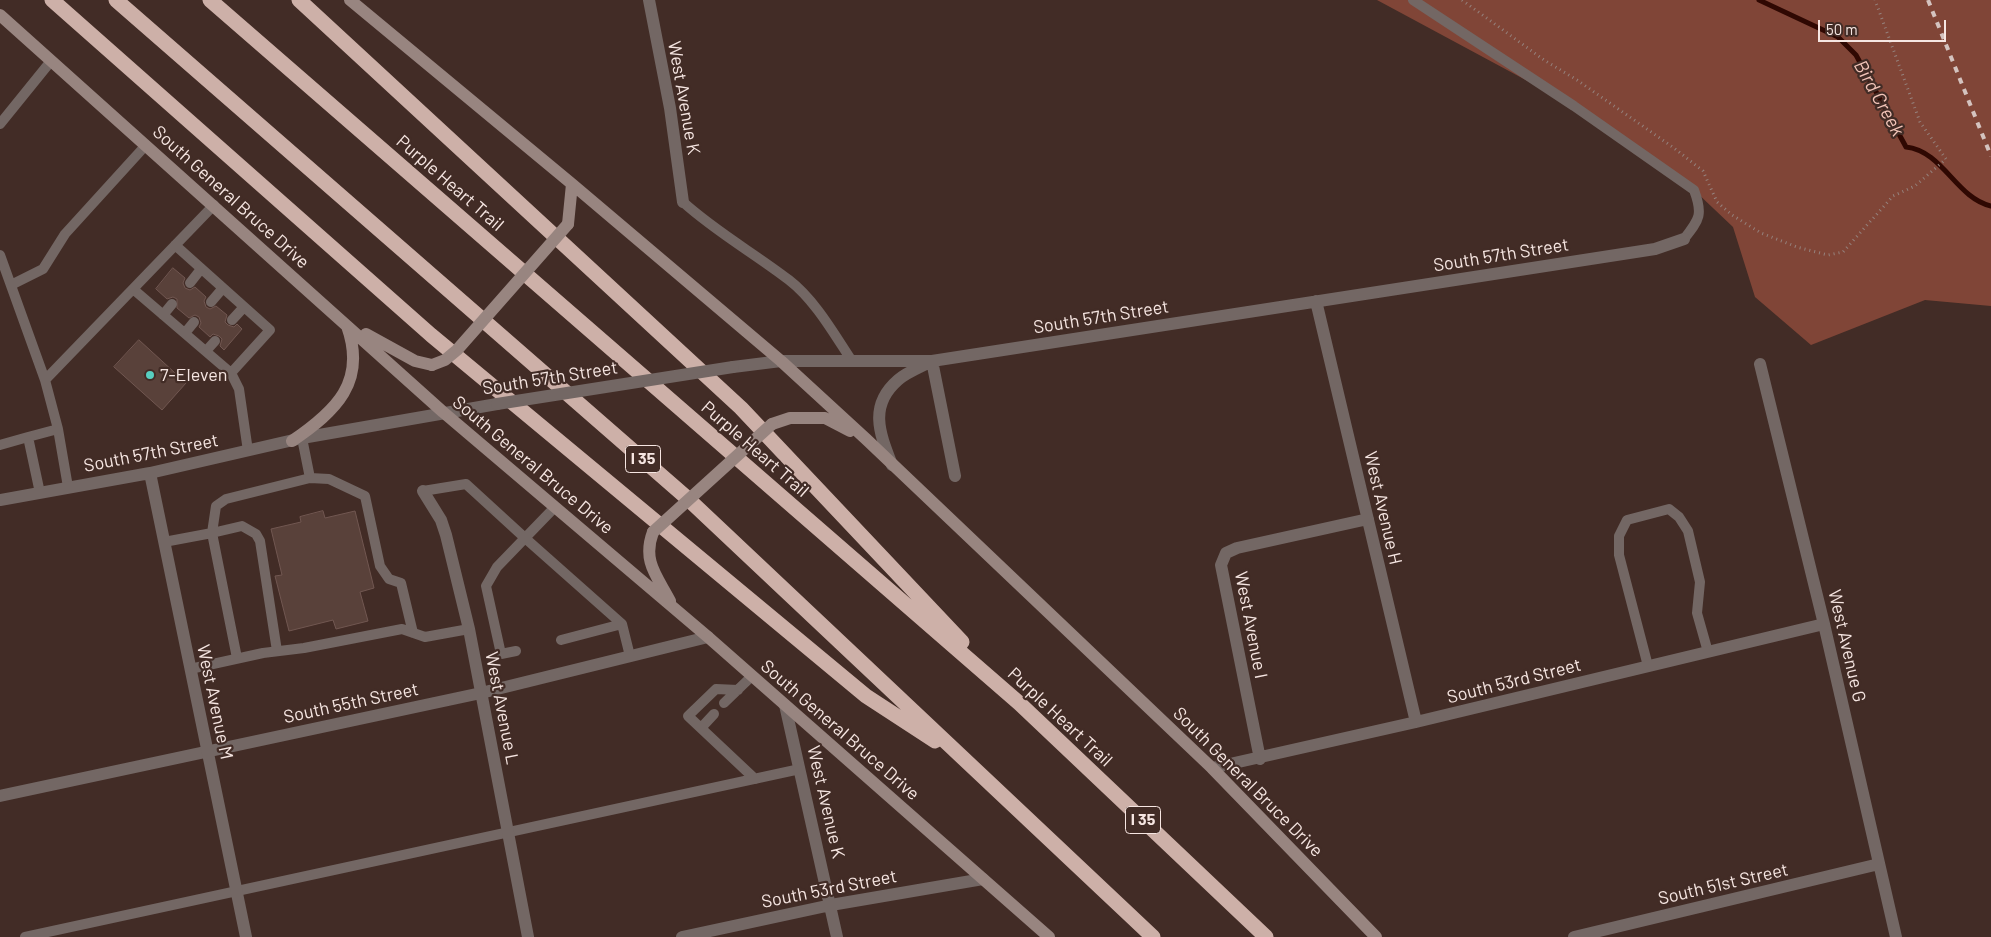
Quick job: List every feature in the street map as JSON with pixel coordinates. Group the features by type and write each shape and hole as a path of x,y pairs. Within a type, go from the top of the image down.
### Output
{"highway":[{"path":"52,0 439,341 866,696 970,765"},
{"name":"I 35","path":"116,0 687,498 1153,937"},
{"name":"Purple Heart Trail","path":"210,0 1019,703 1266,937"},
{"path":"300,0 741,408 1019,703"}],"main road":[{"name":"South General Bruce Drive","path":"350,0 572,184 781,362 866,439 892,466 1212,768 1376,937"},
{"name":"South General Bruce Drive","path":"0,15 347,323 444,412 708,636 1049,937"},
{"path":"347,323 415,361 432,365 445,360 457,350 568,224 572,184"},
{"path":"297,440 327,414 348,389 354,369 354,343 347,323"},
{"path":"674,607 650,562 648,547 653,532 772,424 790,418 825,418 866,439"}],"street":[{"name":"West Avenue K","path":"649,0 670,108 683,202"},
{"name":"South 57th Street","path":"0,500 150,473 297,440 444,412 733,367 781,362 932,361 1655,249 1684,239"},
{"name":"West Avenue H","path":"1316,302 1416,722"},
{"name":"South 57th Street","path":"892,466 878,425 878,409 886,394 898,379 932,361"},
{"path":"932,361 955,476"},
{"name":"West Avenue G","path":"1760,364 1824,624 1896,937"},
{"name":"West Avenue M","path":"150,473 246,937"},
{"name":"West Avenue L","path":"423,491 441,520 446,534 469,629 528,937"},
{"name":"West Avenue I","path":"1260,759 1221,565 1226,554 1237,548 1368,519"},
{"name":"South 53rd Street","path":"1212,768 1260,759 1824,624"},
{"name":"South 55th Street","path":"0,796 481,693 708,636"},
{"name":"West Avenue K","path":"785,705 838,937"},
{"name":"South 51st Street","path":"1574,937 1880,864"},
{"name":"South 53rd Street","path":"682,937 831,905 983,879"}],"lane":[{"name":"South 57th Street","path":"1413,0 1574,106 1694,190 1700,207 1698,221 1684,239"},
{"path":"0,124 52,61"},
{"path":"11,285 43,269 65,234 146,145"},
{"path":"683,202 707,224 790,281 817,311 852,361"},
{"path":"45,380 214,205"},
{"path":"175,245 270,330 231,373"},
{"path":"0,255 45,380 58,429 68,487"},
{"path":"190,283 201,268"},
{"path":"211,302 223,288"},
{"path":"134,289 231,373 239,389 248,451"},
{"path":"163,315 172,304"},
{"path":"232,320 244,306"},
{"path":"185,333 194,322"},
{"path":"206,351 215,341"},
{"path":"0,445 58,429"},
{"path":"28,437 40,492"},
{"path":"297,440 310,478"},
{"path":"237,658 212,533 216,506 226,499 310,478 329,479 365,496 380,566 389,579 401,583 414,633"},
{"path":"423,491 466,484 622,624 630,656"},
{"path":"516,651 501,654 486,586 497,567 555,507"},
{"path":"1648,666 1619,555 1619,536 1627,520 1669,509 1679,517 1688,531 1700,582 1697,613 1708,652"},
{"path":"164,542 242,526 256,534 260,541 277,651"},
{"path":"562,640 622,624"},
{"path":"190,668 402,629 425,637 469,629"},
{"path":"724,703 752,676"},
{"path":"738,690 716,689 688,716 755,779"},
{"path":"701,728 714,714"},
{"path":"25,937 800,769"}],"path":[{"path":"1462,0 1544,60 1577,80 1674,148 1703,171 1716,202 1732,215 1761,233 1797,247 1828,255 1843,252 1893,196 1915,186 1946,159 1920,122 1875,0"}],"shaded area":[{"path":"1377,0 1991,0 1991,306 1925,300 1811,345 1755,297 1733,227 1694,190 1574,106"}],"building":[{"name":"7-Eleven","path":"173,268 185,278 183,283 185,288 190,290 195,287 206,297 204,301 206,307 210,309 216,306 227,315 225,322 228,325 234,327 237,324 242,329 224,350 220,346 222,339 219,336 213,334 210,337 199,327 201,323 199,317 195,315 189,318 177,308 177,299 173,297 167,299 156,289"},
{"name":"7-Eleven","path":"139,340 186,383 162,410 114,367"},
{"path":"323,511 325,518 355,511 374,588 360,592 368,621 336,629 333,620 289,631 275,576 282,575 271,529 301,522 300,517"}],"waterway":[{"name":"Bird Creek","path":"1759,0 1838,37 1856,55 1906,147 1919,150 1930,157 1968,194 1991,206"}],"railway":[{"path":"1928,0 1991,156"}],"place":[{"name":"7-Eleven","path":"150,375"}]}
